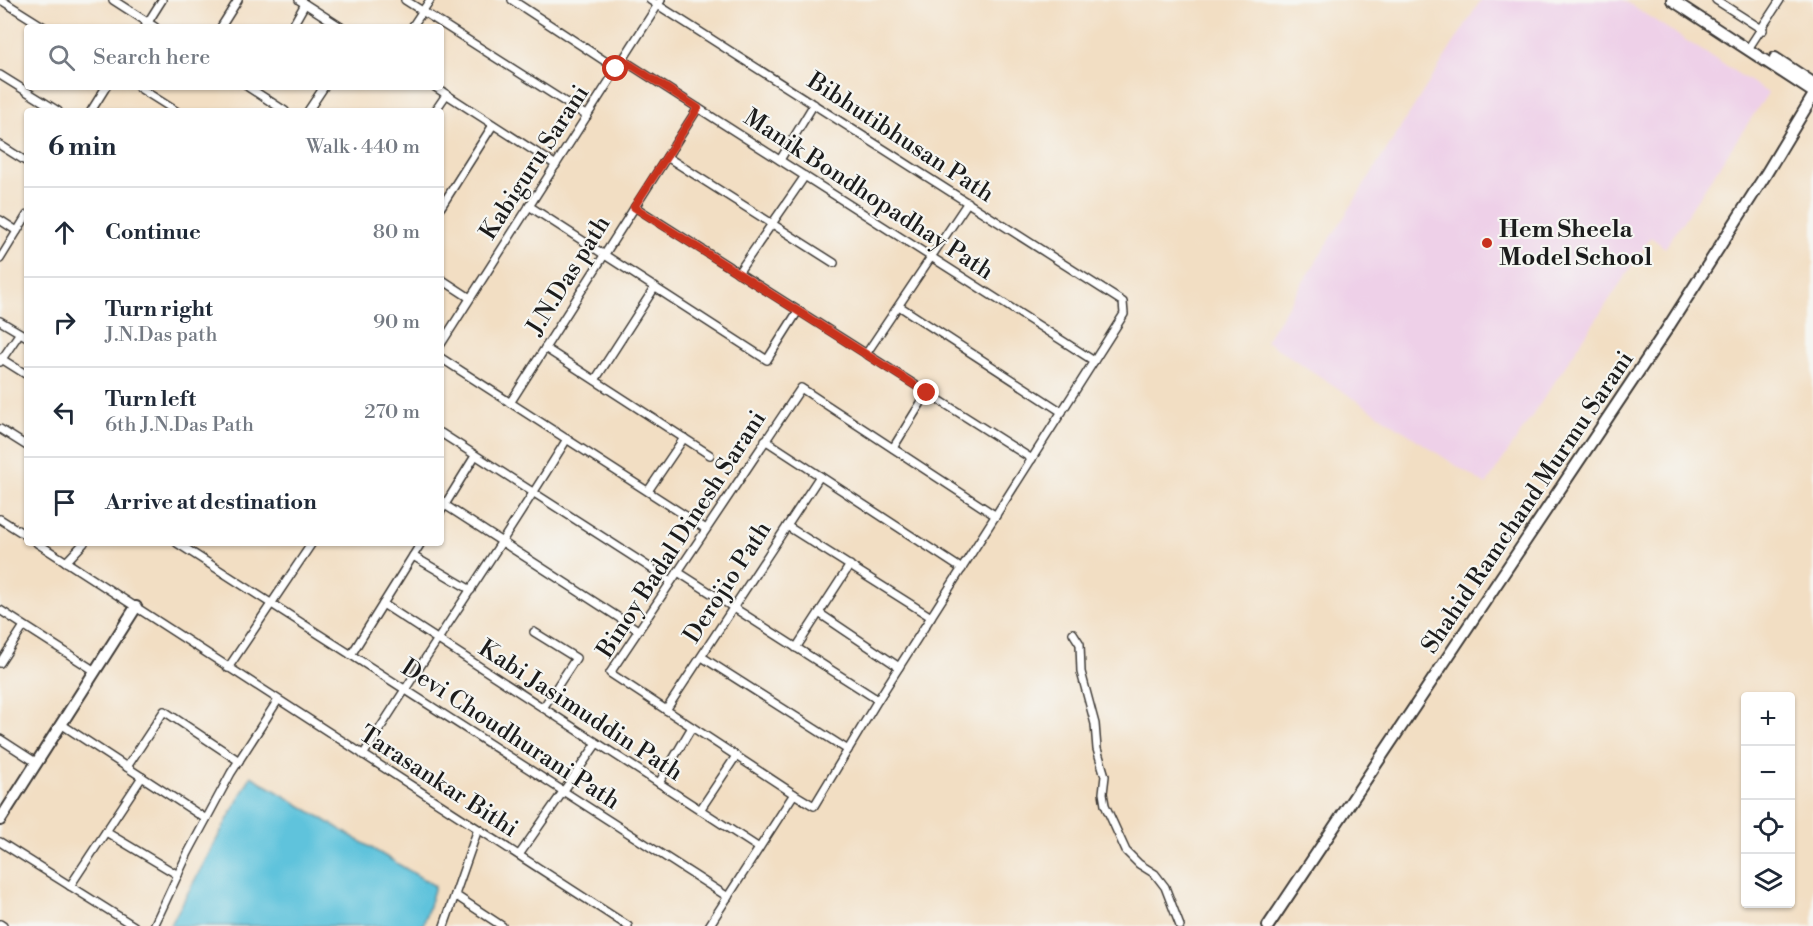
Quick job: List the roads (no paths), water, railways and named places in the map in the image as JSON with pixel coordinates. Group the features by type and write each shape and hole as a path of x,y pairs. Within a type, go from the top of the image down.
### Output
{"street":[{"path":"1,0 39,24"},
{"path":"113,0 145,24"},
{"path":"147,24 162,0"},
{"path":"223,24 238,0"},
{"path":"405,0 442,24"},
{"path":"414,24 430,0"},
{"path":"512,0 616,69"},
{"name":"Bibhutibhusan Path","path":"650,0 659,3 1124,302 1124,314 1094,361"},
{"path":"1672,0 1813,82"},
{"path":"1684,0 1813,94"},
{"path":"1716,0 1762,30"},
{"path":"1751,47 1780,0"},
{"path":"293,24 302,2 336,24"},
{"name":"Kabiguru Sarani","path":"444,339 659,3"},
{"path":"444,25 587,116"},
{"name":"Manik Bondhopadhay Path","path":"623,60 1094,361"},
{"path":"0,75 24,90"},
{"path":"24,90 53,108"},
{"path":"93,108 104,90"},
{"path":"143,90 171,108"},
{"path":"255,90 281,108"},
{"path":"310,108 322,90"},
{"path":"440,90 556,165"},
{"path":"437,108 446,94"},
{"name":"Shahid Ramchand Murmu Sarani","path":"1268,926 1667,329 1766,174 1813,94"},
{"path":"780,160 814,104"},
{"name":"J.N.Das path","path":"510,403 698,108"},
{"path":"444,202 494,125"},
{"path":"0,145 24,160"},
{"path":"667,157 834,262"},
{"path":"738,273 805,176"},
{"path":"866,354 968,202"},
{"path":"529,206 767,360 798,311"},
{"path":"634,207 1032,459"},
{"path":"0,220 17,231"},
{"path":"0,259 24,220"},
{"path":"444,281 470,298"},
{"path":"595,380 655,287"},
{"path":"899,306 1062,412"},
{"path":"0,321 24,336"},
{"path":"19,334 1,360 24,373"},
{"path":"545,348 710,455"},
{"path":"444,360 706,529"},
{"path":"702,657 848,750 1094,361"},
{"name":"Binoy Badal Dinesh Sarani","path":"848,750 814,806 610,673 801,388 996,516"},
{"path":"893,448 927,393"},
{"path":"0,429 24,444"},
{"path":"444,436 671,581"},
{"path":"648,491 684,438"},
{"path":"363,755 567,439"},
{"path":"765,440 962,569"},
{"path":"444,506 475,456"},
{"name":"Derojio Path","path":"666,710 820,476"},
{"path":"444,509 502,542 638,630"},
{"path":"0,519 24,534"},
{"path":"787,526 931,617"},
{"name":"Tarasankar Bithi","path":"42,546 628,926"},
{"path":"66,562 81,546"},
{"name":"Devi Choudhurani Path","path":"184,546 728,897"},
{"path":"228,668 273,605 310,546"},
{"path":"351,655 419,546"},
{"path":"413,556 471,591"},
{"path":"796,648 850,565"},
{"path":"678,572 878,700"},
{"name":"Kabi Jasimuddin Path","path":"383,604 759,848"},
{"path":"0,820 136,608"},
{"path":"0,610 95,671"},
{"path":"819,613 899,667"},
{"path":"0,663 24,626"},
{"path":"534,632 576,657 543,708"},
{"path":"1073,633 1080,644 1082,680 1095,724 1097,749 1105,776 1103,793 1105,805 1126,850 1139,864 1155,874 1165,887 1180,926"},
{"path":"154,926 206,819 238,761 278,700"},
{"path":"127,767 164,711 238,761"},
{"path":"61,724 206,819"},
{"path":"659,783 692,727"},
{"path":"0,739 37,763"},
{"path":"519,855 597,742"},
{"path":"700,810 736,756"},
{"path":"70,886 142,777"},
{"path":"709,926 794,794"},
{"path":"444,926 478,829"},
{"path":"106,832 178,875"},
{"path":"0,842 134,926"},
{"path":"455,895 502,926"}],"water":[{"path":"251,776 435,886 423,926 170,926"}],"place":[{"name":"Hem Sheela Model School","path":"1487,243"}]}
